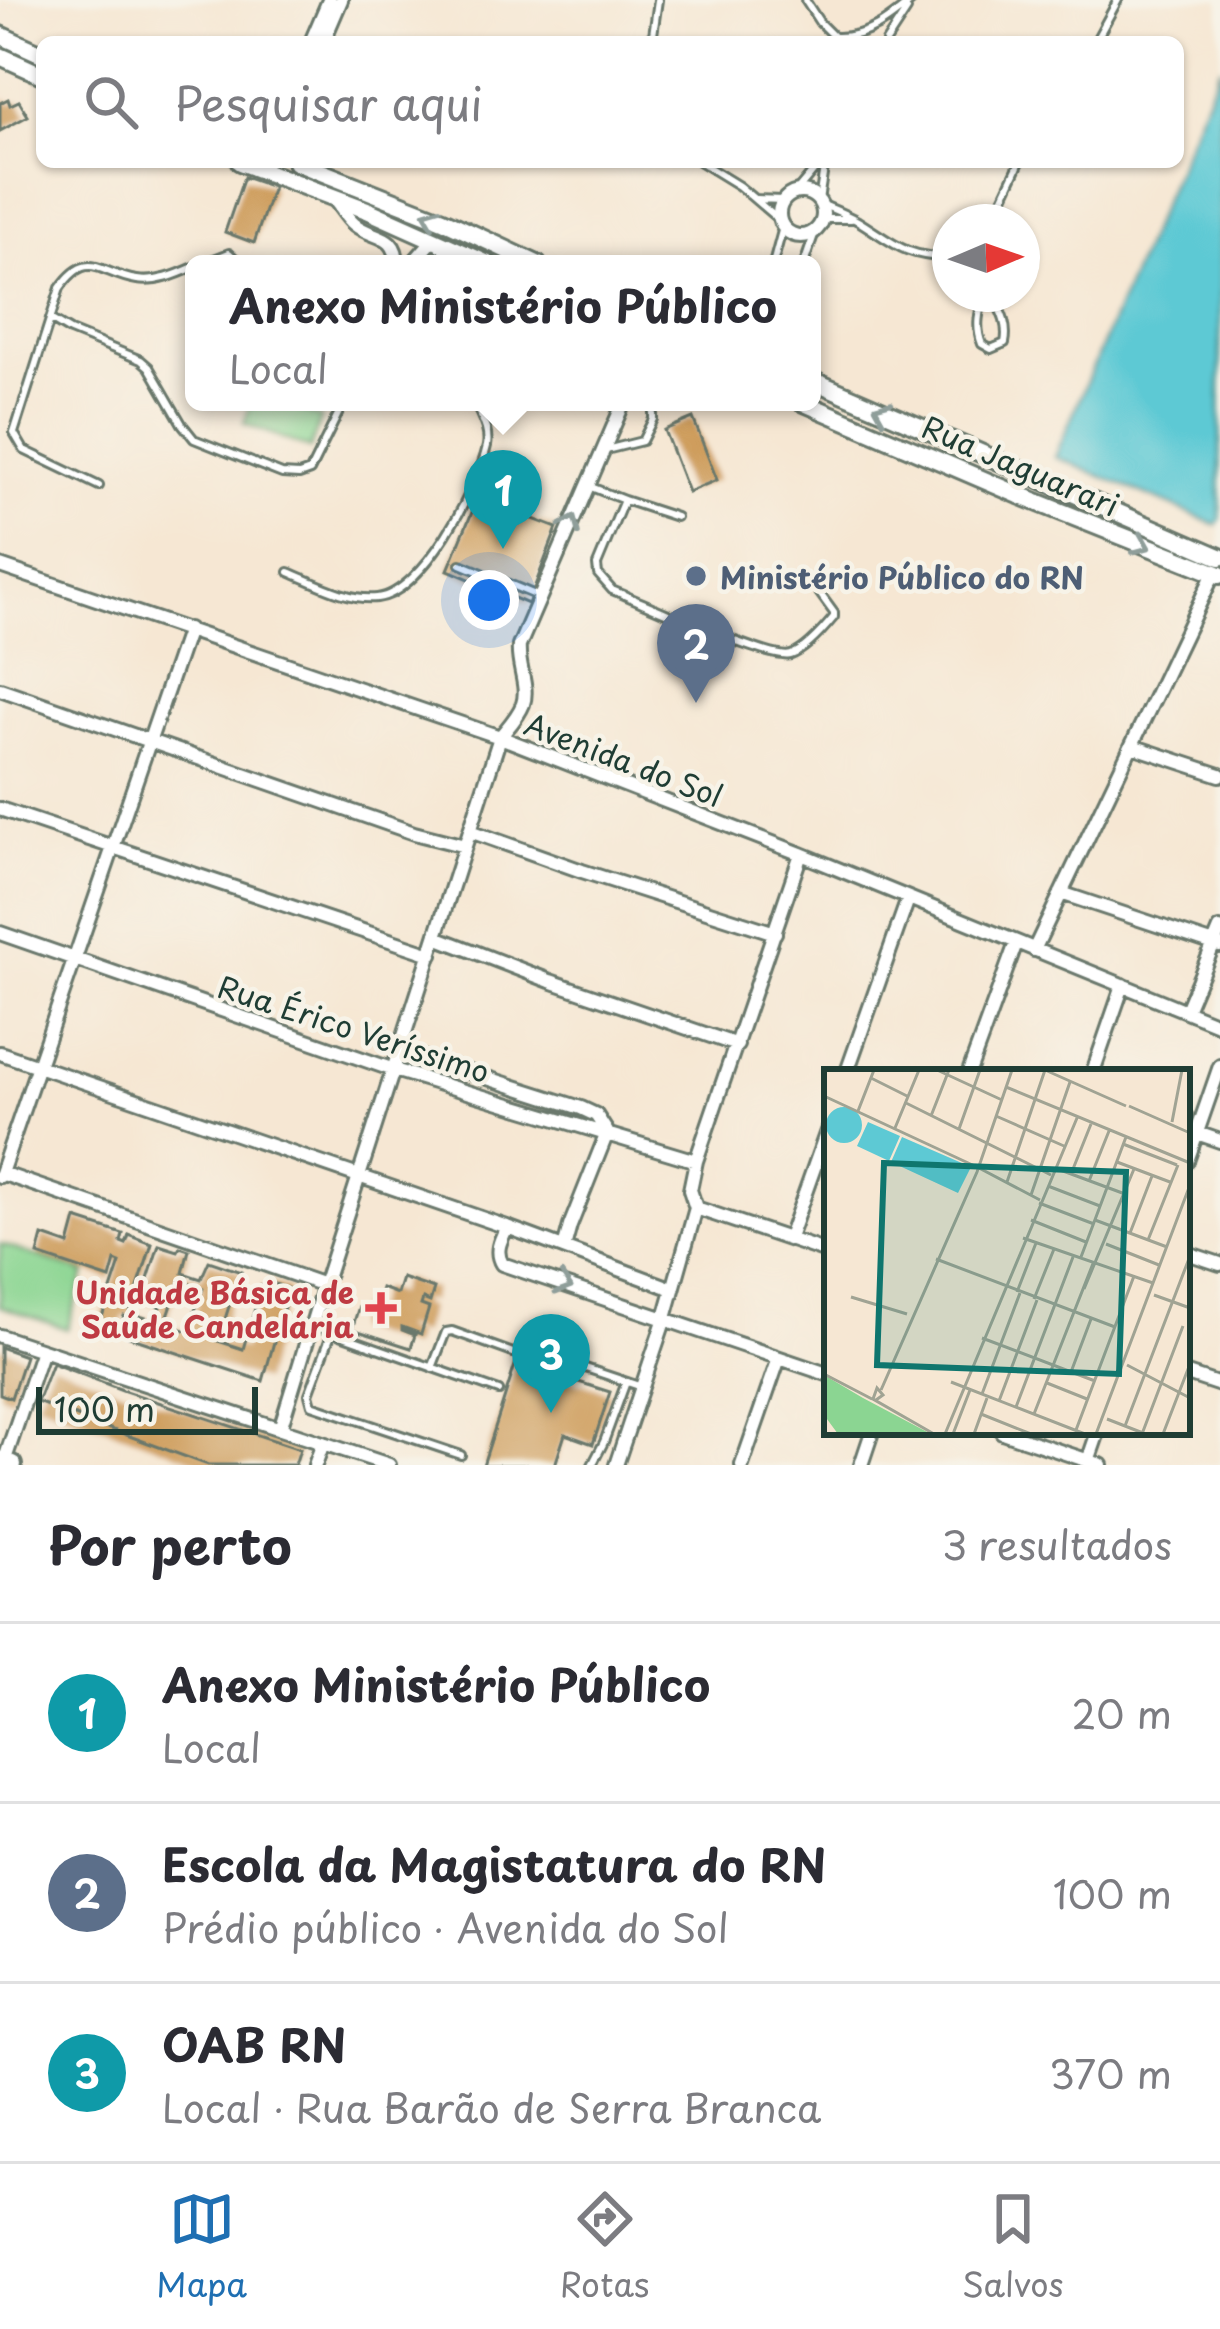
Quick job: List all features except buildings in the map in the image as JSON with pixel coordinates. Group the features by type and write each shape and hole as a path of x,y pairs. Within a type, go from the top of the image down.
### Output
{"main road":[{"path":"0,35 36,51"},
{"path":"0,56 36,72"},
{"path":"256,168 469,255"},
{"path":"318,168 518,255"},
{"name":"Rua Jaguarari","path":"821,384 1219,566"},
{"name":"Rua Jaguarari","path":"821,410 1018,494 1219,566"}],"street":[{"path":"313,36 328,0"},
{"path":"326,36 341,0"},
{"path":"808,193 821,208 814,232 802,236 782,224 780,207 789,196 808,193"},
{"path":"334,198 355,225 390,241 397,255"},
{"path":"420,255 434,239"},
{"path":"280,1429 500,736 523,704 518,658 525,632 620,411"},
{"name":"Avenida do Sol","path":"0,566 500,736 1220,1025"},
{"path":"1034,950 1219,566"},
{"path":"188,629 0,1174 323,1285"},
{"path":"0,688 414,833 465,846"},
{"path":"1132,746 1220,775"},
{"path":"0,809 431,954"},
{"path":"470,831 775,933"},
{"path":"616,1465 696,1208 690,1190 696,1161 801,854"},
{"path":"1061,893 1217,945"},
{"path":"849,1069 908,899"},
{"path":"1186,1010 1220,929"},
{"name":"Rua Érico Veríssimo","path":"0,933 394,1070 696,1161"},
{"path":"436,937 737,1045"},
{"path":"970,1069 1016,943"},
{"path":"1094,1069 1124,985"},
{"path":"400,1050 596,1115 607,1133 564,1248"},
{"path":"0,1053 673,1289"},
{"path":"1190,1152 1220,1066"},
{"path":"1196,1133 1220,1141"},
{"path":"789,1238 824,1139"},
{"path":"696,1208 824,1251"},
{"path":"507,1227 499,1246 502,1264 824,1373"},
{"path":"1190,1254 1220,1264"},
{"path":"0,1336 389,1465"},
{"path":"6,1463 42,1350"},
{"path":"742,1465 779,1358"},
{"path":"1190,1375 1220,1385"},
{"path":"861,1465 871,1435"},
{"path":"1011,1435 1094,1463"},
{"path":"315,1465 323,1443"}],"lane":[{"path":"653,36 658,0"},
{"path":"805,0 833,36"},
{"path":"860,36 890,20 913,0"},
{"path":"890,36 913,0"},
{"path":"1098,36 1118,0"},
{"path":"710,168 739,186 782,224 775,255"},
{"path":"753,199 789,196 817,168"},
{"path":"821,208 823,168"},
{"path":"1001,204 1018,168"},
{"path":"821,208 855,219 889,244 932,257"},
{"path":"821,208 855,219"},
{"path":"806,255 814,232"},
{"path":"99,486 24,450 16,440 15,425 61,288 82,267 137,280 161,280 185,271"},
{"path":"988,294 1005,319 1007,333 1005,343 991,349 982,344 978,332 979,313 988,294"},
{"path":"50,319 149,367 194,439 283,474 310,471 340,411"},
{"path":"289,572 359,598 384,597 407,583 444,542 480,466 487,437 478,411"},
{"path":"603,451 642,441 653,411"},
{"path":"587,486 676,517"},
{"path":"624,500 597,565 598,574 612,590 784,657 794,654 834,617 818,591"},
{"path":"461,564 540,597"},
{"path":"311,1324 499,1391"},
{"path":"332,1331 309,1394 312,1405 461,1455"},
{"path":"432,1368 446,1332 513,1353"},
{"path":"532,1349 642,1387"},
{"path":"592,1465 626,1382"}],"green space":[{"path":"249,411 304,411 321,418 310,449 244,423"},
{"path":"0,1244 85,1273 67,1329 0,1306"}],"water":[{"path":"1220,66 1217,525 1055,457 1177,168 1184,168 1184,151"}],"place":[{"name":"Anexo Ministério Público","path":"503,549"},
{"name":"Ministério Público do RN","path":"696,576"},
{"name":"Escola da Magistatura do RN","path":"696,703"},
{"name":"Unidade Básica de Saúde Candelária","path":"381,1308"},
{"name":"OAB RN","path":"551,1413"}]}
